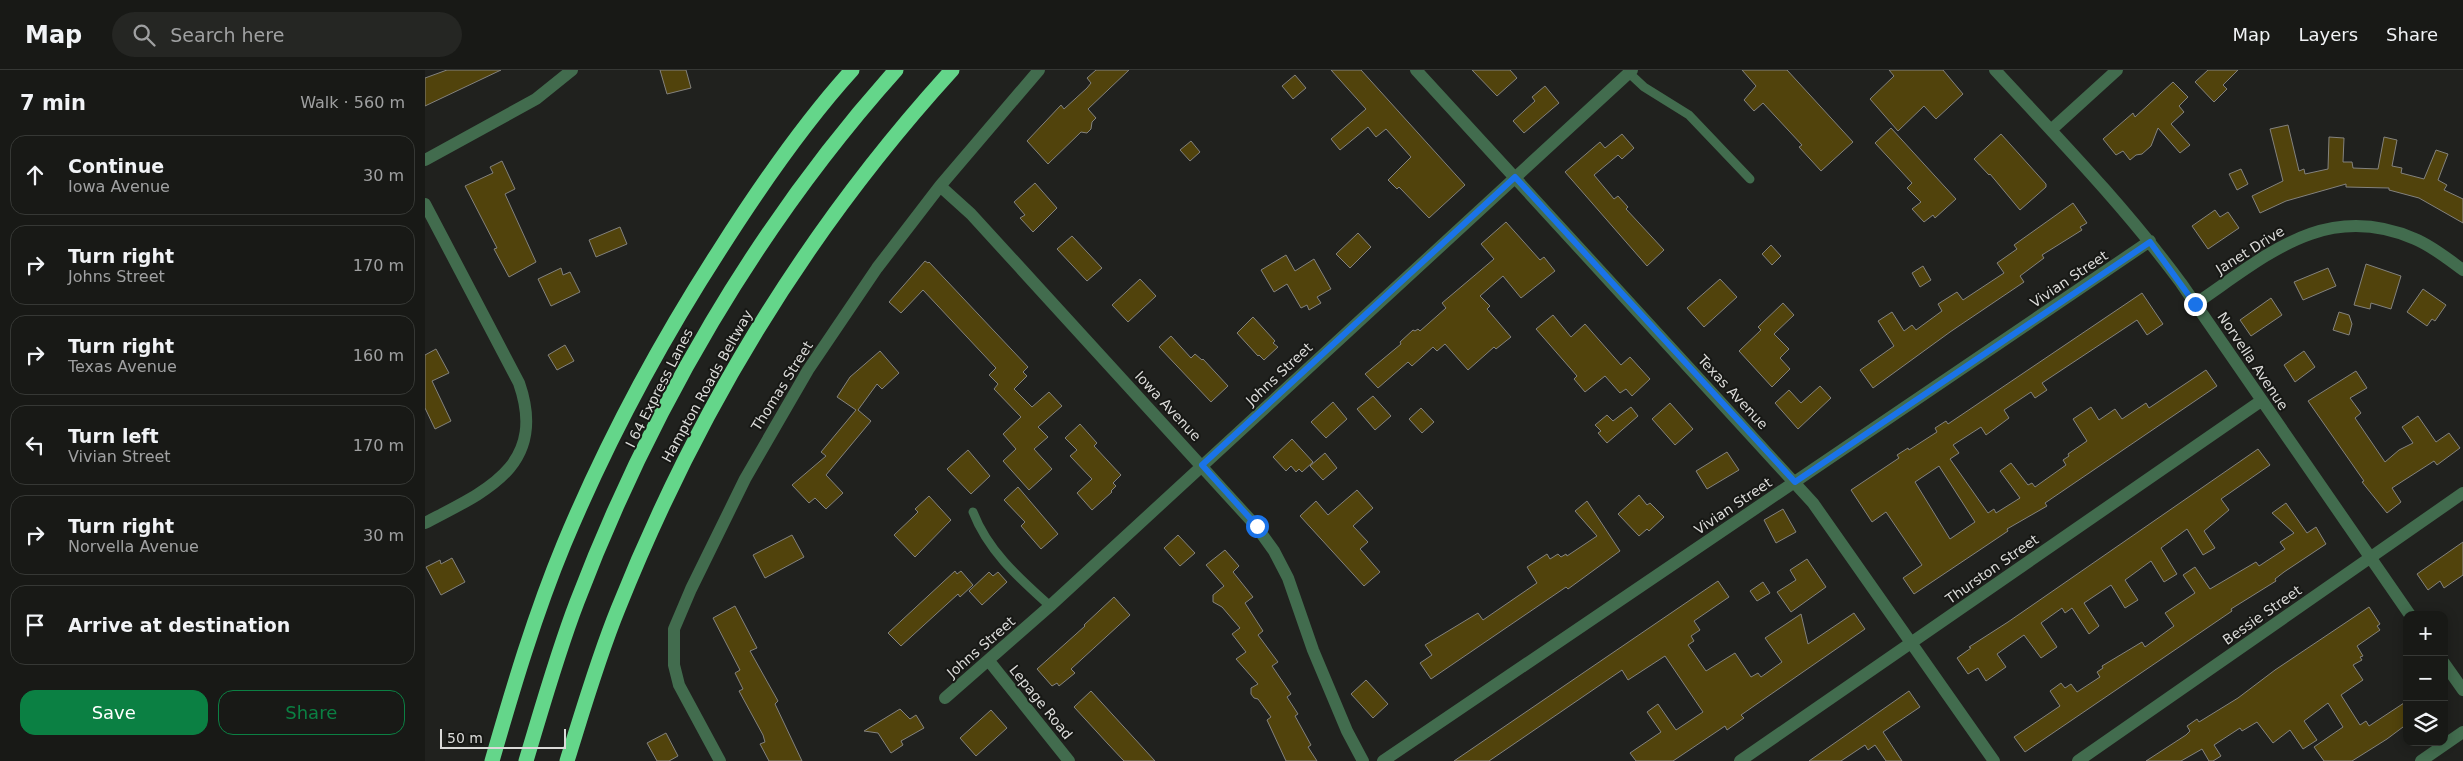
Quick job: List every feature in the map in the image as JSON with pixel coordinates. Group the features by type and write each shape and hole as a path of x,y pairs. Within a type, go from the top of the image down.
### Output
{"highway":[{"path":"493,761 511,692 564,544 615,432 658,350 740,218 792,144 852,70"},
{"name":"I 64 Express Lanes","path":"526,761 545,694 577,602 617,508 663,411 707,330 758,251 819,163 896,70"},
{"name":"Hampton Roads Beltway","path":"567,761 594,674 617,610 681,467 727,378 766,313 823,228 875,160 952,70"}],"street":[{"path":"425,160 537,99 572,70"},
{"name":"Thomas Street","path":"720,761 679,684 673,650 674,629 745,479 808,370 877,268 940,186 1039,70"},
{"name":"Texas Avenue","path":"1416,70 1813,503 1994,761"},
{"name":"Norvella Avenue","path":"1995,70 2150,242 2407,611"},
{"path":"2051,130 2117,70"},
{"name":"Johns Street","path":"945,698 1050,606 1631,72"},
{"name":"Iowa Avenue","path":"940,186 971,214 1257,526 1274,551 1288,578 1313,650 1343,722 1363,761"},
{"path":"425,204 519,382 526,414 524,436 520,450 502,478 481,493 425,522"},
{"name":"Janet Drive","path":"2195,304 2273,251 2300,237 2322,229 2341,226 2369,226 2393,230 2416,239 2463,270"},
{"name":"Vivian Street","path":"1383,761 2150,242"},
{"name":"Thurston Street","path":"1740,761 2261,401"},
{"name":"Bessie Street","path":"2078,761 2463,493"},
{"name":"Lepage Road","path":"989,661 1069,761"},
{"path":"2448,669 2463,690"},
{"path":"2421,761 2463,732"}],"lane":[{"path":"1631,72 1644,87 1689,114 1750,179"},
{"path":"973,512 980,530 991,547 1019,578 1050,606"}],"building":[{"path":"447,70 501,70 425,106 425,78"},
{"path":"660,70 686,70 691,88 667,94"},
{"path":"1096,70 1129,70 1088,109 1096,118 1092,122 1091,129 1087,133 1081,132 1048,164 1027,141 1061,105 1064,109 1087,88 1091,83 1087,78"},
{"path":"1331,70 1361,70 1465,185 1429,218 1399,187 1397,189 1388,180 1411,157 1386,129 1376,137 1368,127 1340,150 1331,139 1366,109"},
{"path":"1472,70 1510,70 1517,78 1497,96"},
{"path":"1742,70 1787,70 1853,142 1821,171 1799,147 1802,145 1763,103 1754,111 1744,100 1756,86"},
{"path":"1889,70 1943,70 1963,94 1936,119 1924,106 1898,131 1870,99 1894,76"},
{"path":"2208,70 2238,70 2223,85 2227,89 2214,102 2195,82"},
{"path":"1295,75 1306,88 1293,99 1282,86"},
{"path":"2173,82 2188,97 2179,106 2184,112 2171,124 2190,145 2180,153 2158,128 2151,146 2142,154 2136,155 2130,160 2123,151 2116,155 2103,139 2133,113 2135,117"},
{"path":"1545,86 1559,103 1524,133 1513,121 1535,101 1532,97"},
{"path":"2288,125 2299,171 2304,169 2305,174 2328,169 2329,137 2344,138 2343,162 2352,162 2353,168 2378,169 2384,137 2397,140 2392,166 2402,168 2401,173 2424,179 2436,150 2448,154 2438,180 2447,185 2444,190 2463,199 2463,223 2419,198 2389,190 2389,188 2346,187 2346,184 2286,201 2260,213 2252,196 2283,181 2270,129"},
{"path":"1891,128 1956,199 1935,218 1933,215 1924,222 1912,209 1921,202 1907,188 1912,183 1875,143"},
{"path":"1622,134 1634,148 1622,159 1618,155 1594,175 1614,199 1618,196 1628,207 1626,209 1664,250 1647,266 1565,172 1600,142 1605,148"},
{"path":"2001,134 2046,184 2046,187 2020,210 1990,174 1974,159"},
{"path":"1191,141 1200,152 1190,161 1180,150"},
{"path":"502,161 515,189 505,194 536,262 509,277 494,249 497,248 465,186 493,173 490,167"},
{"path":"2241,169 2248,184 2237,190 2229,174"},
{"path":"1035,183 1057,208 1033,232 1020,218 1025,215 1014,202"},
{"path":"2073,203 2087,223 2080,227 2082,230 2042,255 2044,258 2020,276 2024,282 1950,332 1873,388 1860,370 1894,346 1878,321 1892,312 1904,331 1912,325 1916,330 1942,311 1938,304 1957,292 1963,300 2004,273 1997,263 2017,249 2014,245"},
{"path":"2215,210 2220,217 2228,212 2239,228 2208,249 2192,226"},
{"path":"1506,222 1540,260 1544,257 1555,271 1521,298 1503,276 1480,296 1490,306 1487,309 1511,337 1496,349 1494,347 1468,370 1445,344 1437,351 1433,347 1412,366 1408,362 1378,388 1365,374 1401,344 1400,342 1413,330 1418,329 1420,331 1446,308 1442,303 1494,259 1481,244"},
{"path":"620,227 627,244 596,257 589,240"},
{"path":"1358,233 1371,247 1350,268 1336,254"},
{"path":"1072,236 1102,268 1087,281 1057,249"},
{"path":"1771,245 1781,256 1772,265 1762,254"},
{"path":"1286,255 1295,271 1314,259 1331,289 1317,297 1321,303 1309,310 1307,305 1301,308 1287,284 1274,292 1261,270"},
{"path":"925,261 929,262 1028,367 1023,372 1027,376 1014,389 1032,407 1049,392 1062,406 1038,427 1048,437 1034,449 1052,469 1029,490 1003,461 1016,449 1003,434 1021,417 994,389 998,384 989,375 996,368 923,290 901,313 889,302"},
{"path":"2366,264 2401,276 2391,309 2371,303 2370,309 2354,305"},
{"path":"1923,266 1931,280 1920,287 1912,273"},
{"path":"561,268 563,275 570,272 580,292 551,306 538,279"},
{"path":"2328,268 2336,286 2303,300 2294,282"},
{"path":"1140,279 1156,296 1128,322 1112,305"},
{"path":"1720,279 1737,297 1704,327 1687,308"},
{"path":"2423,289 2446,305 2435,321 2432,319 2427,326 2407,312"},
{"path":"2142,293 2163,324 2147,335 2137,320 2042,383 2047,390 2035,398 2031,392 2004,410 2009,418 1986,435 1981,427 1953,445 1959,453 1950,459 1988,513 1994,509 1996,513 2020,498 2000,471 2011,463 2028,485 2032,483 2035,487 2066,465 2063,460 2069,456 2068,454 2087,441 2073,419 2091,407 2099,420 2115,409 2122,419 2146,403 2149,408 2206,370 2217,386 2045,503 2047,506 2007,529 2008,531 1914,594 1903,578 1922,565 1886,512 1872,522 1851,490 1899,458 1897,455 1908,448 1909,450 1937,432 1935,428 1946,421 1948,424","holes":["1939,466 1975,522 1950,539 1915,482"]},
{"path":"2271,298 2282,315 2251,336 2240,320"},
{"path":"1783,303 1794,315 1774,334 1789,349 1780,358 1790,369 1772,387 1739,351 1761,330 1758,327"},
{"path":"2339,312 2349,315 2352,324 2349,335 2333,330"},
{"path":"1553,315 1571,337 1585,324 1621,365 1630,357 1650,379 1632,396 1626,389 1620,393 1605,376 1585,392 1574,379 1577,376 1536,329"},
{"path":"1253,317 1275,341 1273,343 1278,347 1264,360 1237,333"},
{"path":"1171,336 1191,358 1195,354 1203,359 1228,386 1211,402 1159,347"},
{"path":"565,345 574,361 557,370 548,355"},
{"path":"436,349 449,373 432,381 451,421 435,429 425,408 425,355"},
{"path":"880,351 899,373 882,389 877,384 858,410 871,421 826,475 843,493 826,509 815,498 809,503 792,485 826,456 821,452 856,410 837,397 850,377"},
{"path":"2304,351 2315,367 2295,382 2284,365"},
{"path":"2356,371 2367,388 2350,398 2361,413 2355,418 2385,462 2399,450 2413,443 2402,427 2418,416 2436,442 2449,433 2460,448 2437,465 2434,461 2392,488 2401,502 2387,513 2362,482 2364,481 2308,401"},
{"path":"1820,386 1831,398 1798,429 1775,403 1789,390 1801,403"},
{"path":"1373,396 1391,416 1375,430 1357,409"},
{"path":"1333,402 1347,419 1326,438 1311,422"},
{"path":"1670,403 1693,429 1675,445 1652,419"},
{"path":"1631,407 1638,416 1607,443 1598,433 1601,431 1595,425 1607,415 1613,421"},
{"path":"1421,408 1434,422 1422,433 1409,419"},
{"path":"1080,424 1097,443 1094,446 1121,475 1113,483 1116,486 1112,492 1092,510 1077,493 1092,479 1070,456 1077,450 1065,438"},
{"path":"1292,439 1313,462 1302,472 1299,469 1296,472 1291,466 1286,471 1273,457"},
{"path":"2258,449 2270,465 2221,499 2229,510 2204,531 2215,548 2203,555 2187,529 2161,548 2177,574 2164,582 2151,561 2125,580 2138,600 2125,608 2111,585 2084,603 2099,626 2089,634 2072,608 2065,613 2062,608 2041,623 2057,647 2041,658 2024,635 1997,654 2006,667 1986,681 1978,668 1968,674 1957,658 1971,648 1969,647"},
{"path":"968,450 990,476 971,494 947,469"},
{"path":"1727,452 1739,470 1707,489 1696,471"},
{"path":"1325,453 1337,468 1323,480 1310,466"},
{"path":"1018,487 1058,534 1041,549 1021,526 1025,522 1004,500"},
{"path":"1357,490 1373,508 1353,526 1368,542 1360,549 1380,572 1364,586 1300,516 1316,501 1328,515"},
{"path":"1639,495 1647,505 1650,503 1664,517 1649,531 1647,529 1639,536 1618,514"},
{"path":"929,496 951,520 915,557 894,535 918,512 915,509"},
{"path":"1587,501 1620,551 1568,589 1566,587 1431,679 1420,663 1432,655 1425,645 1478,613 1483,620 1537,583 1527,567 1547,554 1550,559 1558,554 1561,557 1566,554 1567,556 1597,536 1575,511"},
{"path":"2286,503 2307,533 2316,527 2326,544 2284,572 2275,579 2276,581 2231,609 2232,611 2025,752 2014,737 2060,706 2050,691 2061,683 2065,688 2071,684 2077,692 2100,677 2097,672 2103,668 2102,666 2142,642 2145,647 2174,626 2165,613 2195,593 2183,575 2195,567 2210,589 2256,562 2259,566 2285,549 2280,542 2294,533 2272,513"},
{"path":"1783,509 1796,532 1776,543 1764,520"},
{"path":"792,535 804,557 765,578 753,555"},
{"path":"1178,535 1195,553 1180,566 1164,548"},
{"path":"2463,542 2463,575 2444,588 2440,581 2428,590 2417,574"},
{"path":"1225,550 1239,566 1233,572 1253,597 1245,603 1263,631 1258,635 1278,662 1272,666 1291,694 1287,697 1298,714 1295,716 1311,745 1308,747 1317,761 1286,761 1267,720 1271,717 1258,699 1254,698 1251,694 1251,688 1258,684 1236,659 1246,652 1232,634 1240,628 1222,607 1213,602 1213,595 1224,586 1206,565"},
{"path":"452,558 465,582 441,595 426,567 440,560 441,564"},
{"path":"1807,559 1826,587 1791,612 1777,592 1796,580 1790,570"},
{"path":"955,571 957,574 961,571 973,585 960,597 958,594 901,646 888,633"},
{"path":"989,572 993,576 998,572 1007,582 982,605 969,591"},
{"path":"1718,581 1729,597 1694,621 1700,630 1691,636 1694,641 1688,645 1706,671 1735,653 1751,677 1758,673 1761,677 1782,662 1765,638 1801,614 1808,644 1854,613 1865,629 1741,715 1744,718 1727,730 1725,726 1673,761 1636,761 1630,753 1661,732 1647,712 1658,704 1676,730 1703,712 1665,656 1628,680 1622,670 1489,761 1454,761"},
{"path":"1763,582 1770,593 1757,601 1750,591"},
{"path":"1114,597 1130,615 1071,669 1075,673 1059,686 1057,683 1052,686 1037,669"},
{"path":"735,606 757,648 750,651 778,701 775,704 802,761 769,761 760,744 765,742 763,735 739,691 743,689 735,673 740,670 713,618"},
{"path":"2369,607 2380,624 2377,626 2380,630 2357,646 2363,656 2360,657 2362,660 2353,665 2363,680 2341,695 2360,725 2366,721 2369,726 2403,704 2403,727 2352,761 2324,761 2314,747 2343,727 2328,703 2304,721 2317,740 2303,749 2290,730 2273,743 2257,722 2242,731 2240,728 2214,745 2221,756 2213,761 2209,761 2202,749 2181,761 2146,761 2186,735 2190,731 2187,726 2197,719 2199,722 2238,698 2275,670"},
{"path":"1366,680 1388,704 1373,718 1351,694"},
{"path":"1091,691 1155,761 1124,761 1074,707"},
{"path":"1909,691 1920,707 1883,732 1902,761 1886,761 1875,745 1868,750 1865,745 1841,761 1809,761"},
{"path":"900,709 910,719 916,715 924,728 901,741 903,745 891,753 878,733 864,731"},
{"path":"991,710 1007,728 976,756 960,738"},
{"path":"666,733 678,756 669,761 657,761 647,743"}],"route":[{"path":"1257,526 1202,465 1515,177 1795,482 2150,242 2195,304"}]}
